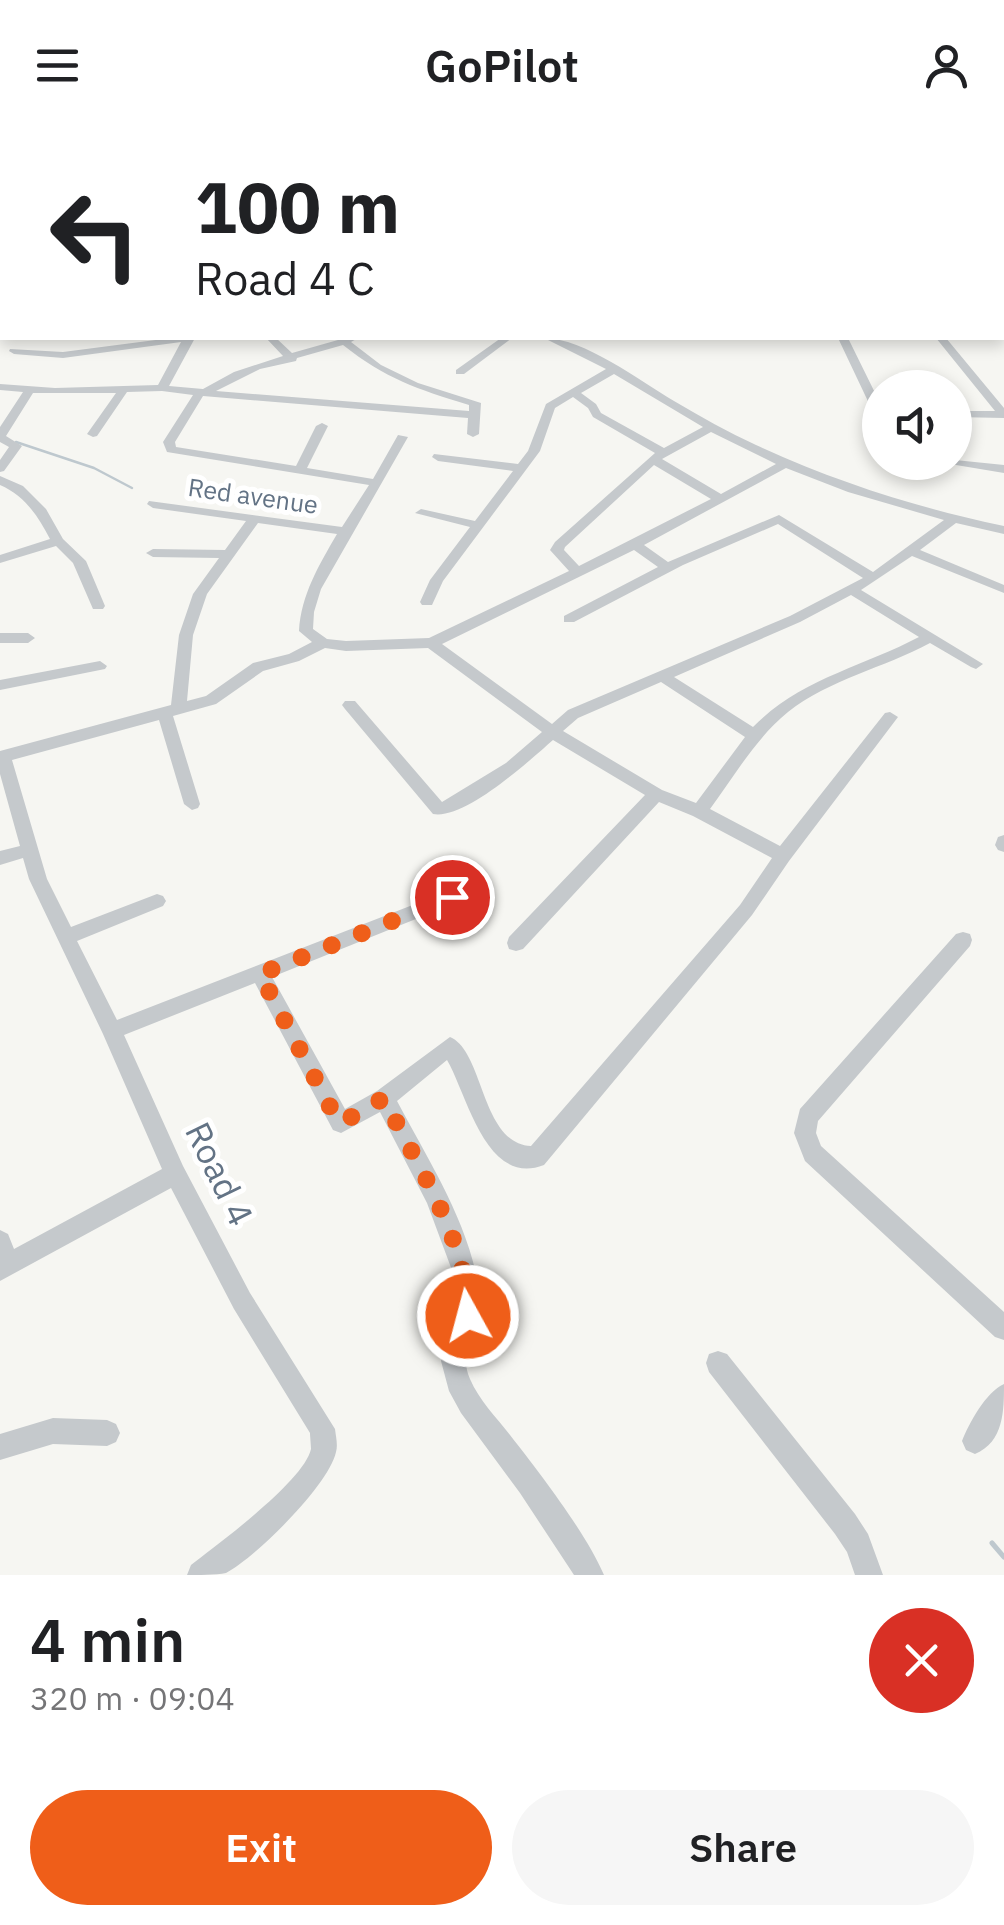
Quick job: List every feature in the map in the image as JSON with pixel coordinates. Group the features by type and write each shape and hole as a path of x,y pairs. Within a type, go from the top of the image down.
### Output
{"street":[{"path":"14,351 28,340"},
{"path":"0,352 63,355 160,340"},
{"path":"162,388 188,340"},
{"path":"274,340 292,359"},
{"path":"377,483 171,450 169,442 202,393 230,375 349,340 377,366 414,385 475,403 473,434"},
{"path":"460,372 504,340"},
{"path":"555,340 784,464 840,488 1004,530"},
{"path":"566,344 577,340"},
{"path":"844,340 862,376"},
{"path":"943,340 1004,415"},
{"path":"427,602 437,580 534,451 550,406 614,369"},
{"path":"0,387 162,388 476,415"},
{"path":"93,434 124,389"},
{"path":"0,468 16,446 0,436 30,390"},
{"path":"572,391 592,406 597,415 720,498"},
{"path":"972,414 1004,415"},
{"path":"300,470 322,426"},
{"path":"578,573 557,550 658,456 711,426"},
{"path":"324,643 306,631 303,618 321,576 402,437"},
{"path":"438,457 522,468"},
{"path":"1,756 211,700 258,667 294,658 324,643 431,642 578,573 784,464"},
{"path":"972,465 1004,469"},
{"path":"0,480 19,489 42,512 58,541 78,561 98,606"},
{"name":"Red avenue","path":"152,504 347,532"},
{"path":"420,513 477,526"},
{"path":"192,804 172,713 186,635 208,580 255,518"},
{"path":"350,705 440,808 450,806 512,767 573,714 664,677 852,590 954,518"},
{"path":"570,619 668,568 779,520 873,578"},
{"path":"0,560 58,541"},
{"path":"635,544 668,568"},
{"path":"912,551 1002,589"},
{"path":"153,553 228,554"},
{"path":"852,590 976,664"},
{"path":"0,638 28,638"},
{"path":"699,811 781,710 795,700 894,658 928,638"},
{"path":"431,642 474,678 552,732 656,794 699,811 783,856"},
{"path":"0,685 100,666"},
{"path":"664,677 756,737"},
{"path":"260,974 341,1123 384,1098 450,1046 503,1151 522,1160 536,1157 746,910 890,717"},
{"name":"Road 4","path":"1,756 38,879 176,1174 242,1301 322,1430 324,1450 314,1470 282,1505 202,1575"},
{"path":"516,943 656,794"},
{"path":"0,858 29,850"},
{"path":"112,1031 452,897"},
{"path":"66,937 156,901"},
{"path":"963,940 808,1116 805,1133 814,1153 1004,1328"},
{"path":"384,1098 453,1239 464,1272 468,1316 453,1368 476,1414 509,1455 571,1561 590,1575"},
{"path":"2,1258 176,1174"},
{"path":"718,1363 845,1524 858,1544 869,1575"},
{"path":"975,1441 1004,1397"},
{"path":"0,1447 52,1431 107,1432"}],"waterway":[{"path":"16,442 94,468 132,488"},
{"path":"992,1543 1004,1557"}],"route":[{"path":"452,897 260,974 341,1123 384,1098 453,1239 464,1272 468,1316"}]}
